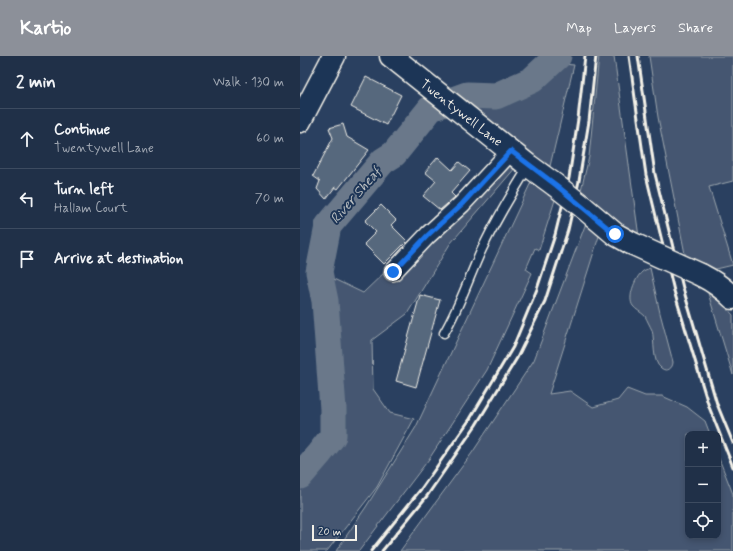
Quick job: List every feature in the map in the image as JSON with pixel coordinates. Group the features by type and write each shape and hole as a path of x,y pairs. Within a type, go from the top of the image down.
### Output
{"street":[{"path":"300,121 334,56"},
{"name":"Twentywell Lane","path":"391,56 529,166 583,206 615,234 631,243 712,280 733,298"},
{"path":"393,272 428,235 462,204 511,151"}],"lane":[{"path":"444,333 452,320 482,249 508,199 529,166"}],"shaded area":[{"path":"599,56 614,56 639,237 623,227 581,190 589,157"},
{"path":"649,56 733,56 733,181 709,187 733,265 712,270 686,259 658,117"},
{"path":"550,63 574,65 550,166 523,150 461,104 467,95 496,96 532,80"},
{"path":"511,151 522,160 450,244 407,314 372,340 373,389 390,413 414,419 377,487 327,551 300,551 300,476 333,436 325,301 319,272 363,293"},
{"path":"532,180 555,200 539,250 535,248 526,269 532,273 487,370 429,459 359,551 336,551 366,507 416,427"},
{"path":"586,223 600,233 549,394 570,391 593,407 618,400 627,389 645,396 662,396 687,407 705,421 709,431 685,431 685,539 721,539 721,464 733,494 733,551 400,551 472,453 534,360"},
{"path":"650,268 673,362 671,368 667,370 661,368 656,361 652,330 645,316 633,306 631,302 631,293 639,275 643,271"},
{"path":"708,293 725,306 733,315 733,375"}],"building":[{"path":"366,77 401,95 386,125 351,107"},
{"path":"343,124 347,137 369,150 338,189 335,187 326,199 317,189 320,181 313,176 333,138 329,128"},
{"path":"438,157 452,170 459,162 470,171 451,193 455,197 440,210 423,196 436,181 425,172"},
{"path":"381,205 396,220 391,225 407,241 384,264 364,244 376,232 365,221"},
{"path":"420,295 440,300 416,387 396,381"}],"waterway":[{"name":"River Sheaf","path":"300,476 333,436 333,409 325,301 319,272 328,226 383,161 394,154 431,108 467,95 496,96 532,80 558,56"}],"railway":[{"path":"371,551 421,489 470,419 513,347 537,289 555,235 569,178 578,119 585,56"},
{"path":"382,551 427,496 476,425 517,358 545,301 568,230 579,181 589,121 596,56"},
{"path":"629,56 646,175 674,291 709,407 733,467"},
{"path":"638,56 655,174 683,288 717,404 733,443"}],"route":[{"path":"393,272 428,235 462,204 511,151 583,206 615,234"}]}
